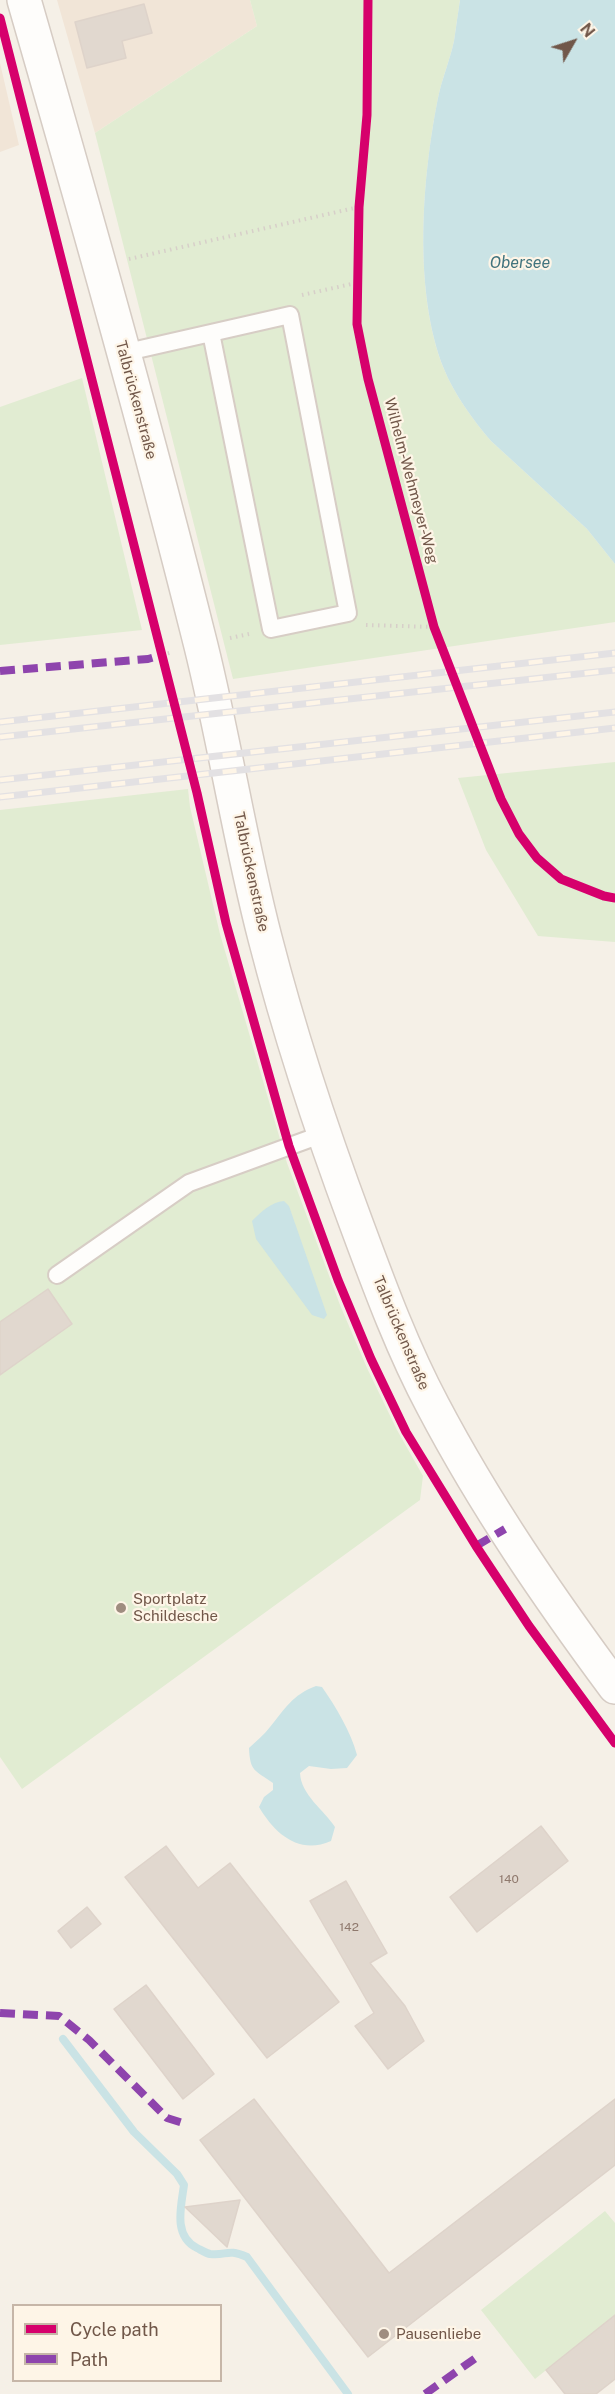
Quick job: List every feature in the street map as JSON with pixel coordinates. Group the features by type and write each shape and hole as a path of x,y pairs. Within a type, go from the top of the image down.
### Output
{"main road":[{"name":"Talbrückenstraße","path":"24,0 100,265 201,644 225,746 264,935 323,1134 372,1268 409,1358 431,1403 505,1529 615,1687"}],"lane":[{"path":"123,353 211,333 291,315 348,613 271,629 211,333"},
{"path":"57,1275 189,1183 323,1134"}],"path":[{"path":"100,265 359,207"},
{"path":"291,315 297,296 356,283"},
{"path":"348,613 363,625 435,627"}],"shaded area":[{"path":"57,0 250,0 257,26 95,133"},
{"path":"0,63 19,145 0,152"}],"green space":[{"path":"250,0 460,0 454,41 432,129 425,199 424,271 434,339 453,388 484,433 587,529 615,564 615,622 233,679 95,133 257,26"},
{"path":"82,378 142,630 0,645 0,407"},
{"path":"615,762 615,942 538,936 486,850 458,778"},
{"path":"188,789 190,807 220,934 287,1163 340,1305 367,1368 397,1430 423,1476 420,1500 22,1789 0,1757 0,810"},
{"path":"605,2211 615,2223 615,2315 535,2379 481,2310"}],"water":[{"name":"Obersee","path":"460,0 615,0 615,564 587,529 484,433 453,388 434,338 424,270 425,198 432,129 454,41"},
{"path":"284,1201 289,1206 327,1315 324,1319 312,1315 256,1239 252,1221 271,1205"},
{"path":"316,1686 322,1687 338,1711 357,1755 347,1768 331,1769 309,1766 300,1773 304,1788 335,1827 331,1841 319,1845 308,1845 298,1844 289,1839 272,1826 265,1817 259,1807 264,1797 273,1790 273,1783 252,1766 249,1748 295,1698"}],"building":[{"path":"144,4 152,33 122,41 126,58 87,68 75,22"},
{"path":"48,1289 72,1324 0,1375 0,1322"},
{"path":"541,1826 568,1861 477,1932 450,1897"},
{"path":"166,1846 198,1888 230,1863 339,2002 267,2058 125,1877"},
{"path":"346,1881 387,1953 370,1963 405,2006 424,2041 388,2069 355,2026 374,2013 310,1901"},
{"path":"87,1907 101,1924 71,1948 58,1931"},
{"path":"146,1985 214,2074 183,2099 114,2009"},
{"path":"254,2099 389,2273 615,2099 615,2165 368,2357 200,2140"},
{"path":"240,2200 227,2247 185,2207"},
{"path":"615,2315 615,2379 596,2394 565,2394 546,2370"}],"waterway":[{"path":"63,2039 134,2132 177,2174 184,2185 180,2220 184,2236 189,2243 210,2254 231,2253 247,2257 348,2394"}],"railway":[{"path":"0,722 615,653"},
{"path":"0,737 615,670"},
{"path":"0,780 615,712"},
{"path":"0,797 615,728"}],"marked path":[{"path":"0,671 148,659 162,655"},
{"path":"476,1546 505,1529"},
{"path":"0,2013 59,2016 89,2040 167,2118 183,2123"},
{"path":"425,2394 477,2357"}],"cycle path":[{"name":"Wilhelm-Wehmeyer-Weg","path":"368,0 367,115 359,207 357,324 368,379 434,627 501,799 519,834 537,858 561,879 615,898"},
{"path":"0,18 197,793 226,923 289,1146 338,1280 371,1359 406,1432 476,1546 529,1626 615,1743"}],"place":[{"name":"Sportplatz Schildesche","path":"121,1608"},
{"name":"Pausenliebe","path":"384,2334"}]}
